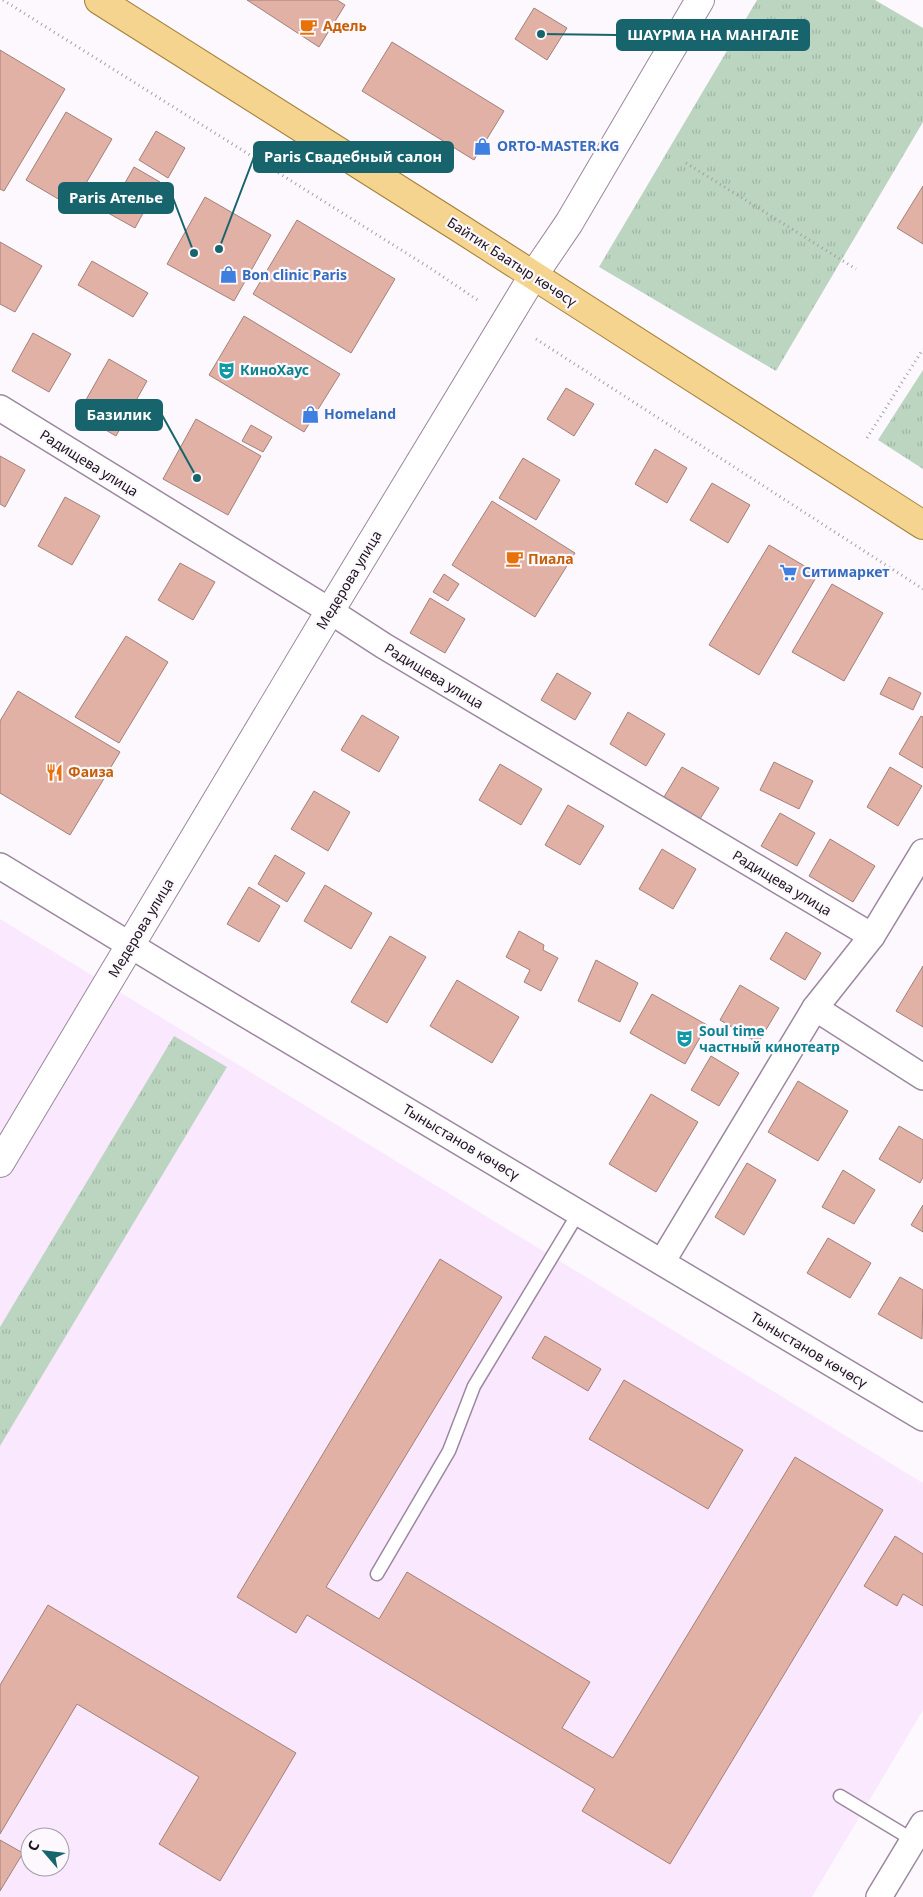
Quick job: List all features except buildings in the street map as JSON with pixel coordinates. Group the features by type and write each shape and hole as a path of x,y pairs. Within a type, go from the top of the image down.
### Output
{"main road":[{"name":"Байтик Баатыр көчөсү","path":"99,0 923,525"},
{"name":"Медерова улица","path":"0,1163 330,611 533,276 569,223 700,0"}],"street":[{"name":"Радищева улица","path":"0,408 330,611 393,652 872,936"},
{"path":"662,1262 815,1008 872,936 923,852"},
{"name":"Тыныстанов көчөсү","path":"0,866 923,1418"},
{"path":"815,1008 923,1077"},
{"path":"879,1897 918,1832"}],"lane":[{"path":"377,1574 449,1451 474,1386 579,1212"},
{"path":"840,1796 918,1832"}],"path":[{"path":"3,0 430,268 479,301"},
{"path":"686,163 856,269"},
{"path":"536,339 923,589"},
{"path":"867,438 923,349"}],"shaded area":[{"path":"0,919 923,1483 923,1710 812,1897 0,1897"}],"green space":[{"path":"757,0 875,0 923,28 923,122 776,371 599,267"},
{"path":"923,370 923,469 878,440"},
{"path":"174,1036 227,1067 0,1446 0,1327"}],"place":[{"name":"Адель","path":"309,26"},
{"name":"ШАҮРМА НА МАНГАЛЕ","path":"541,34"},
{"name":"ORTO-MASTER.KG","path":"483,146"},
{"name":"Paris Свадебный салон","path":"219,249"},
{"name":"Paris Ателье","path":"194,253"},
{"name":"Bon clinic Paris","path":"228,275"},
{"name":"КиноХаус","path":"226,370"},
{"name":"Homeland","path":"310,414"},
{"name":"Базилик","path":"197,478"},
{"name":"Пиала","path":"514,559"},
{"name":"Ситимаркет","path":"788,572"},
{"name":"Фаиза","path":"54,772"},
{"name":"Soul time частный кинотеатр","path":"685,1039"}]}
